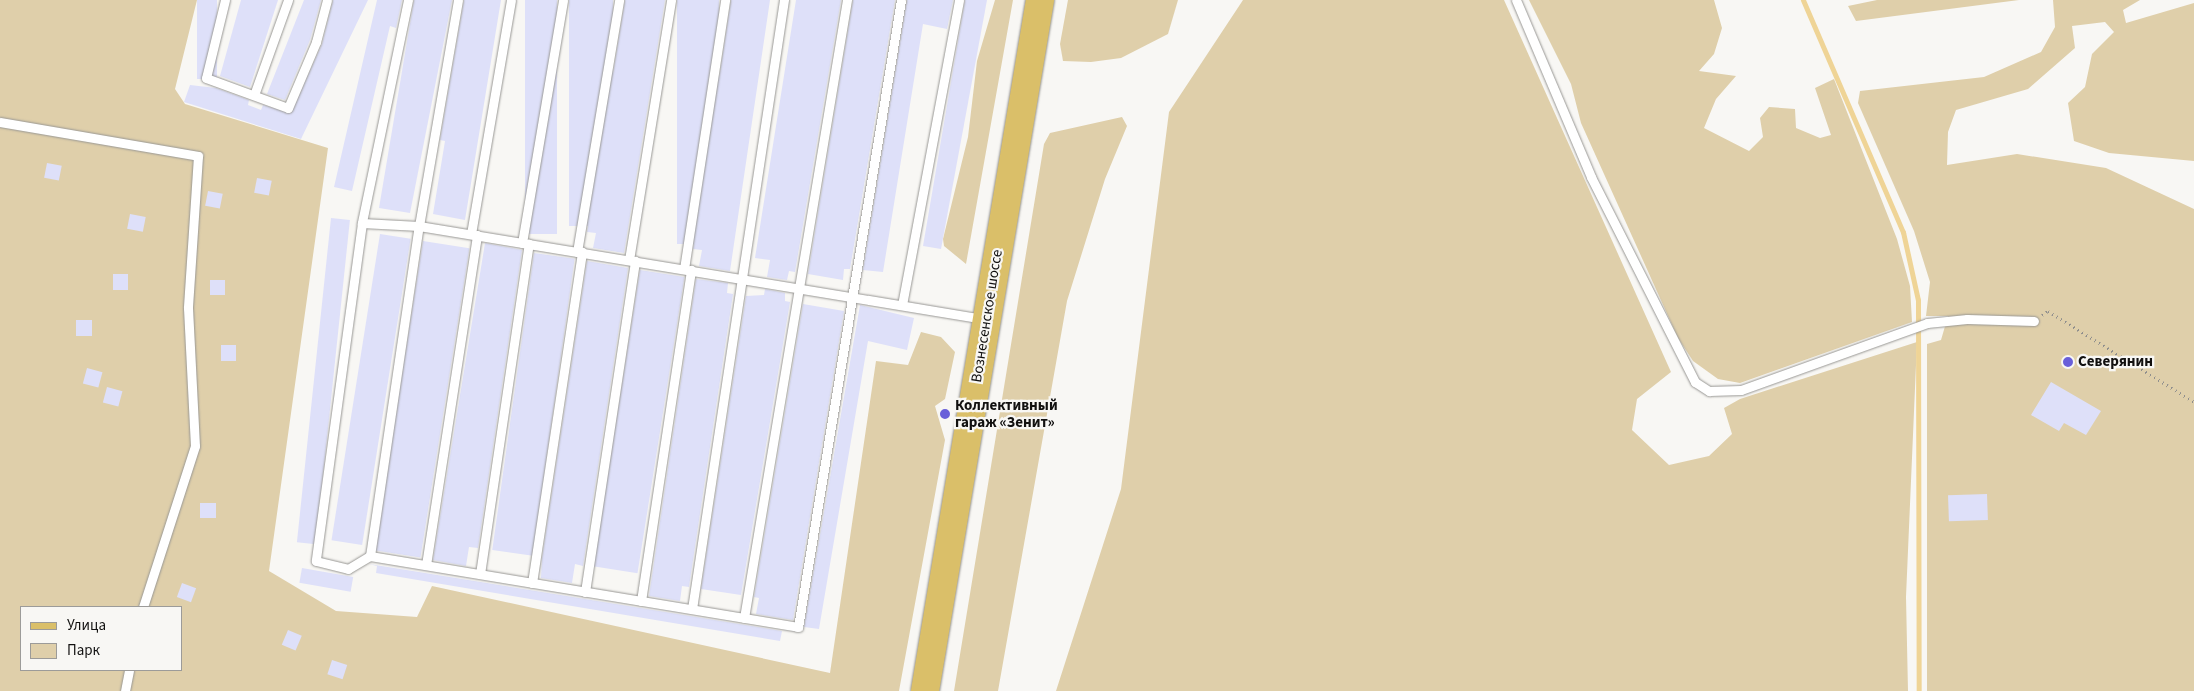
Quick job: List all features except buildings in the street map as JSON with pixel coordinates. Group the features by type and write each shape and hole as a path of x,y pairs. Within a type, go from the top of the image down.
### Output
{"main road":[{"name":"Вознесенское шоссе","path":"925,691 1040,0"}],"lane":[{"path":"225,0 206,78 288,108 316,42 328,0"},
{"path":"254,95 288,0"},
{"path":"408,0 362,223 316,561 348,569 370,556 798,627 850,296 901,0"},
{"path":"370,556 418,226 458,0"},
{"path":"426,565 474,235 511,0"},
{"path":"480,574 525,243 563,0"},
{"path":"532,583 619,0"},
{"path":"585,592 671,0"},
{"path":"641,601 726,0"},
{"path":"692,609 740,278 784,0"},
{"path":"744,618 847,0"},
{"path":"902,305 959,0"},
{"path":"1516,0 1591,177 1695,382 1709,391 1741,390 1904,329 1927,323 1967,319 2034,321"},
{"path":"0,122 198,156 188,308 195,446 143,606"},
{"path":"362,223 418,226 987,320"},
{"path":"125,691 129,671"}],"path":[{"path":"2034,321 2048,311 2194,402"}],"green space":[{"path":"0,0 197,0 175,89 185,104 328,148 269,571 336,611 417,617 432,586 830,673 876,361 908,365 921,332 941,337 955,352 945,399 935,406 945,440 899,691 0,691"},
{"path":"995,0 1013,0 966,264 944,246 943,239 968,137 977,61"},
{"path":"1068,0 1178,0 1168,34 1121,58 1091,62 1063,61 1060,44"},
{"path":"1243,0 1504,0 1671,372 1637,399 1632,430 1669,465 1709,456 1732,434 1724,408 1740,399 1917,342 1906,597 1908,691 1056,691 1121,489 1169,112"},
{"path":"1529,0 1714,0 1722,28 1714,54 1699,71 1736,76 1716,99 1704,128 1749,151 1763,137 1760,118 1769,107 1795,109 1796,128 1820,138 1831,135 1815,88 1834,79 1897,239 1910,286 1912,322 1740,383 1718,379 1693,361 1678,338 1581,123 1571,84"},
{"path":"1877,0 2019,0 1856,21 1848,6"},
{"path":"2053,0 2140,0 2123,10 2126,23 2194,3 2194,161 2109,153 2074,141 2068,103 2085,87 2092,54 2114,32 2105,22 2072,26 2075,48 2028,89 1956,110 1948,132 1947,165 2017,154 2106,168 2194,209 2194,691 1927,691 1927,344 1941,340 1948,316 1926,316 1930,282 1914,231 1858,103 1860,91 1984,77 2041,52 2055,27"},
{"path":"1122,117 1127,126 1105,179 1067,301 998,691 954,691 1044,144 1050,133"}],"waterway":[{"path":"1803,0 1903,232 1918,300 1919,691"}],"place":[{"name":"Северянин","path":"2068,362"},
{"name":"Коллективный гараж «Зенит»","path":"945,414"}]}
